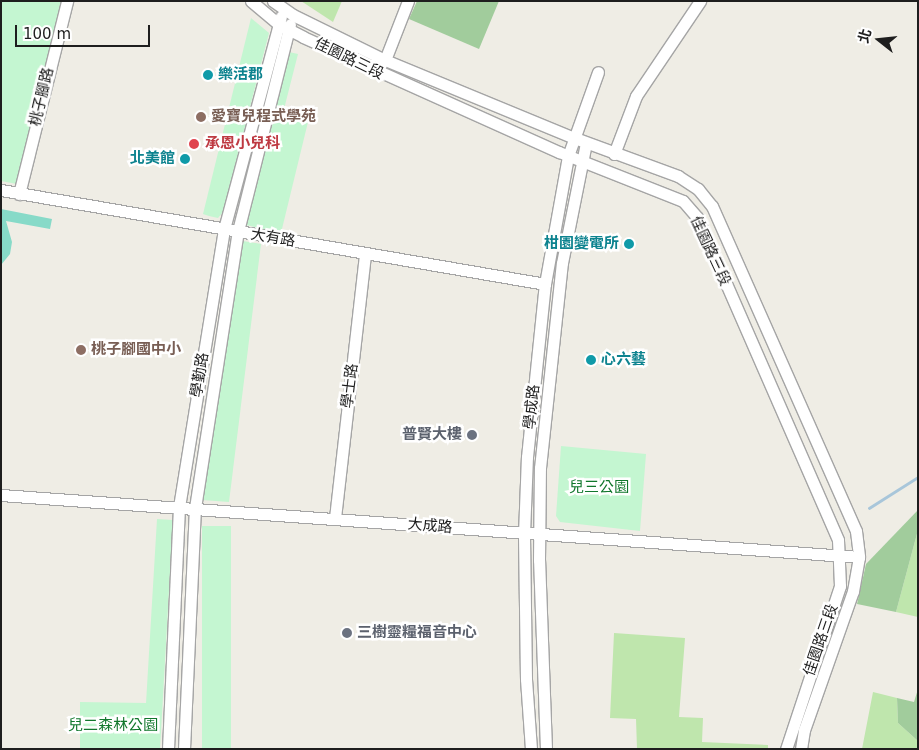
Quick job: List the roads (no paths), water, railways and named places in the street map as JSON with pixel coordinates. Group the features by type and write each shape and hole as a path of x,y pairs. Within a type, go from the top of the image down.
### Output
{"street":[{"name":"桃子腳路","path":"19,194 67,1"},
{"name":"佳園路三段","path":"251,1 278,24 289,30 389,78 568,156 683,201 697,216 838,540 840,586 786,749"},
{"name":"佳園路三段","path":"272,1 288,13 385,60 614,154 678,176 698,189 712,206 840,491 856,531 859,557 853,591 804,730 801,749"},
{"path":"385,60 408,1"},
{"path":"614,154 636,96 700,1"},
{"name":"學勤路","path":"168,749 179,507 224,229 278,24 288,13"},
{"name":"學勤路","path":"184,749 195,508 238,231 289,30 288,13"},
{"name":"學成路","path":"531,749 526,679 524,534 527,457 545,284 568,156 572,137 598,72"},
{"name":"學成路","path":"546,749 539,535 541,460 553,324 580,160 586,142"},
{"name":"大有路","path":"1,190 365,255 545,284"},
{"name":"學士路","path":"335,518 365,255"},
{"name":"大成路","path":"1,495 859,557"}],"waterway":[{"path":"869,508 918,477"}],"place":[{"name":"樂活郡","path":"208,75"},
{"name":"愛寶兒程式學苑","path":"201,117"},
{"name":"承恩小兒科","path":"194,144"},
{"name":"北美館","path":"185,159"},
{"name":"柑園變電所","path":"629,244"},
{"name":"桃子腳國中小","path":"81,350"},
{"name":"心六藝","path":"591,360"},
{"name":"普賢大樓","path":"472,435"},
{"name":"三樹靈糧福音中心","path":"347,633"}],"park label":[{"name":"兒三公園","path":"599,488"},
{"name":"兒二森林公園","path":"113,726"}]}
